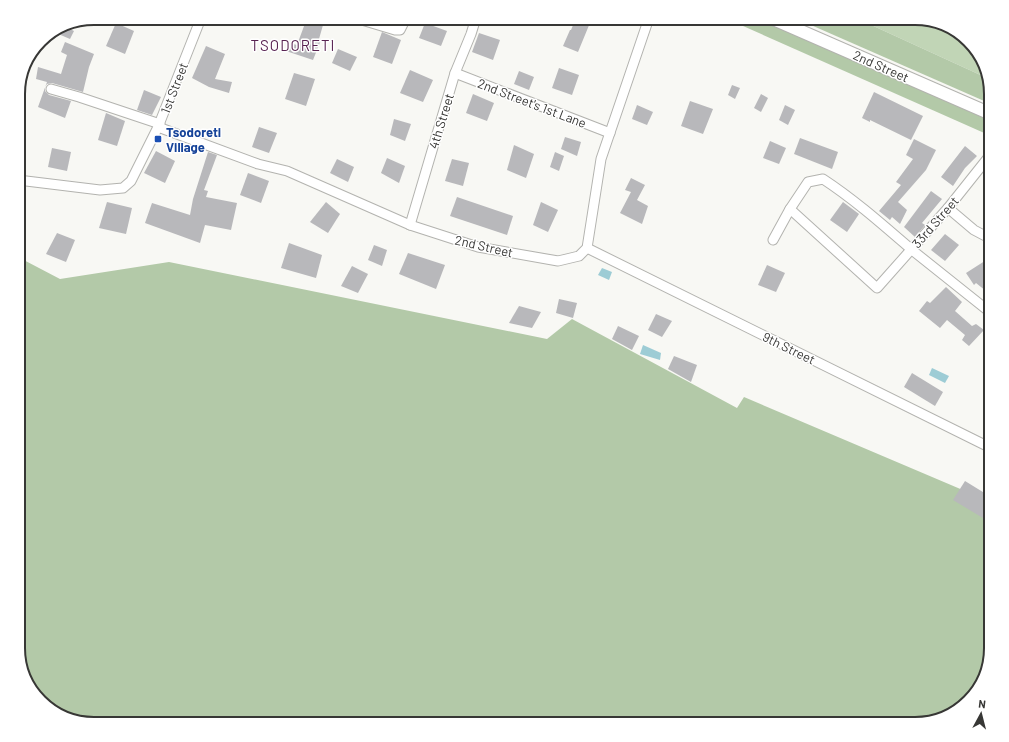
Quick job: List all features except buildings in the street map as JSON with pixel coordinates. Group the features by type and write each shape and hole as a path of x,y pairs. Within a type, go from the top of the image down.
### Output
{"main road":[{"name":"2nd Street","path":"787,25 984,111"}],"street":[{"name":"1st Street","path":"25,181 100,190 123,188 131,181 159,126 198,25"},
{"path":"378,25 395,30 400,30 402,25"},
{"name":"4th Street","path":"410,225 455,73 474,25"},
{"path":"587,248 601,159 647,25"},
{"name":"2nd Street's 1st Lane","path":"455,73 610,133"},
{"name":"2nd Street","path":"51,89 96,102 258,164 287,171 410,225 478,247 558,261 579,256 587,248"},
{"name":"33rd Street","path":"790,209 877,288 948,208 984,163"},
{"path":"773,240 790,209 808,182 823,179 843,192 867,211 984,307"},
{"path":"948,208 974,230 984,235"},
{"name":"9th Street","path":"587,248 984,445"}],"green space":[{"path":"741,25 773,25 984,118 984,133"},
{"path":"811,25 871,25 981,75 983,81 984,101"},
{"path":"871,25 915,25 945,32 957,39 967,49 977,64 981,75"},
{"path":"25,261 60,279 169,262 547,339 572,319 737,408 744,397 984,499 983,661 975,682 966,694 961,694 960,700 945,710 928,716 915,717 94,717 81,716 72,713 52,703 39,690 27,666 25,652"}],"water":[{"path":"602,268 612,272 609,280 598,275"},
{"path":"643,345 661,353 660,360 640,354"},
{"path":"932,368 949,376 945,383 929,375"}],"place":[{"name":"Tsodoreti Village","path":"158,139"}],"district":[{"name":"TSODORETI","path":"293,46"}]}
